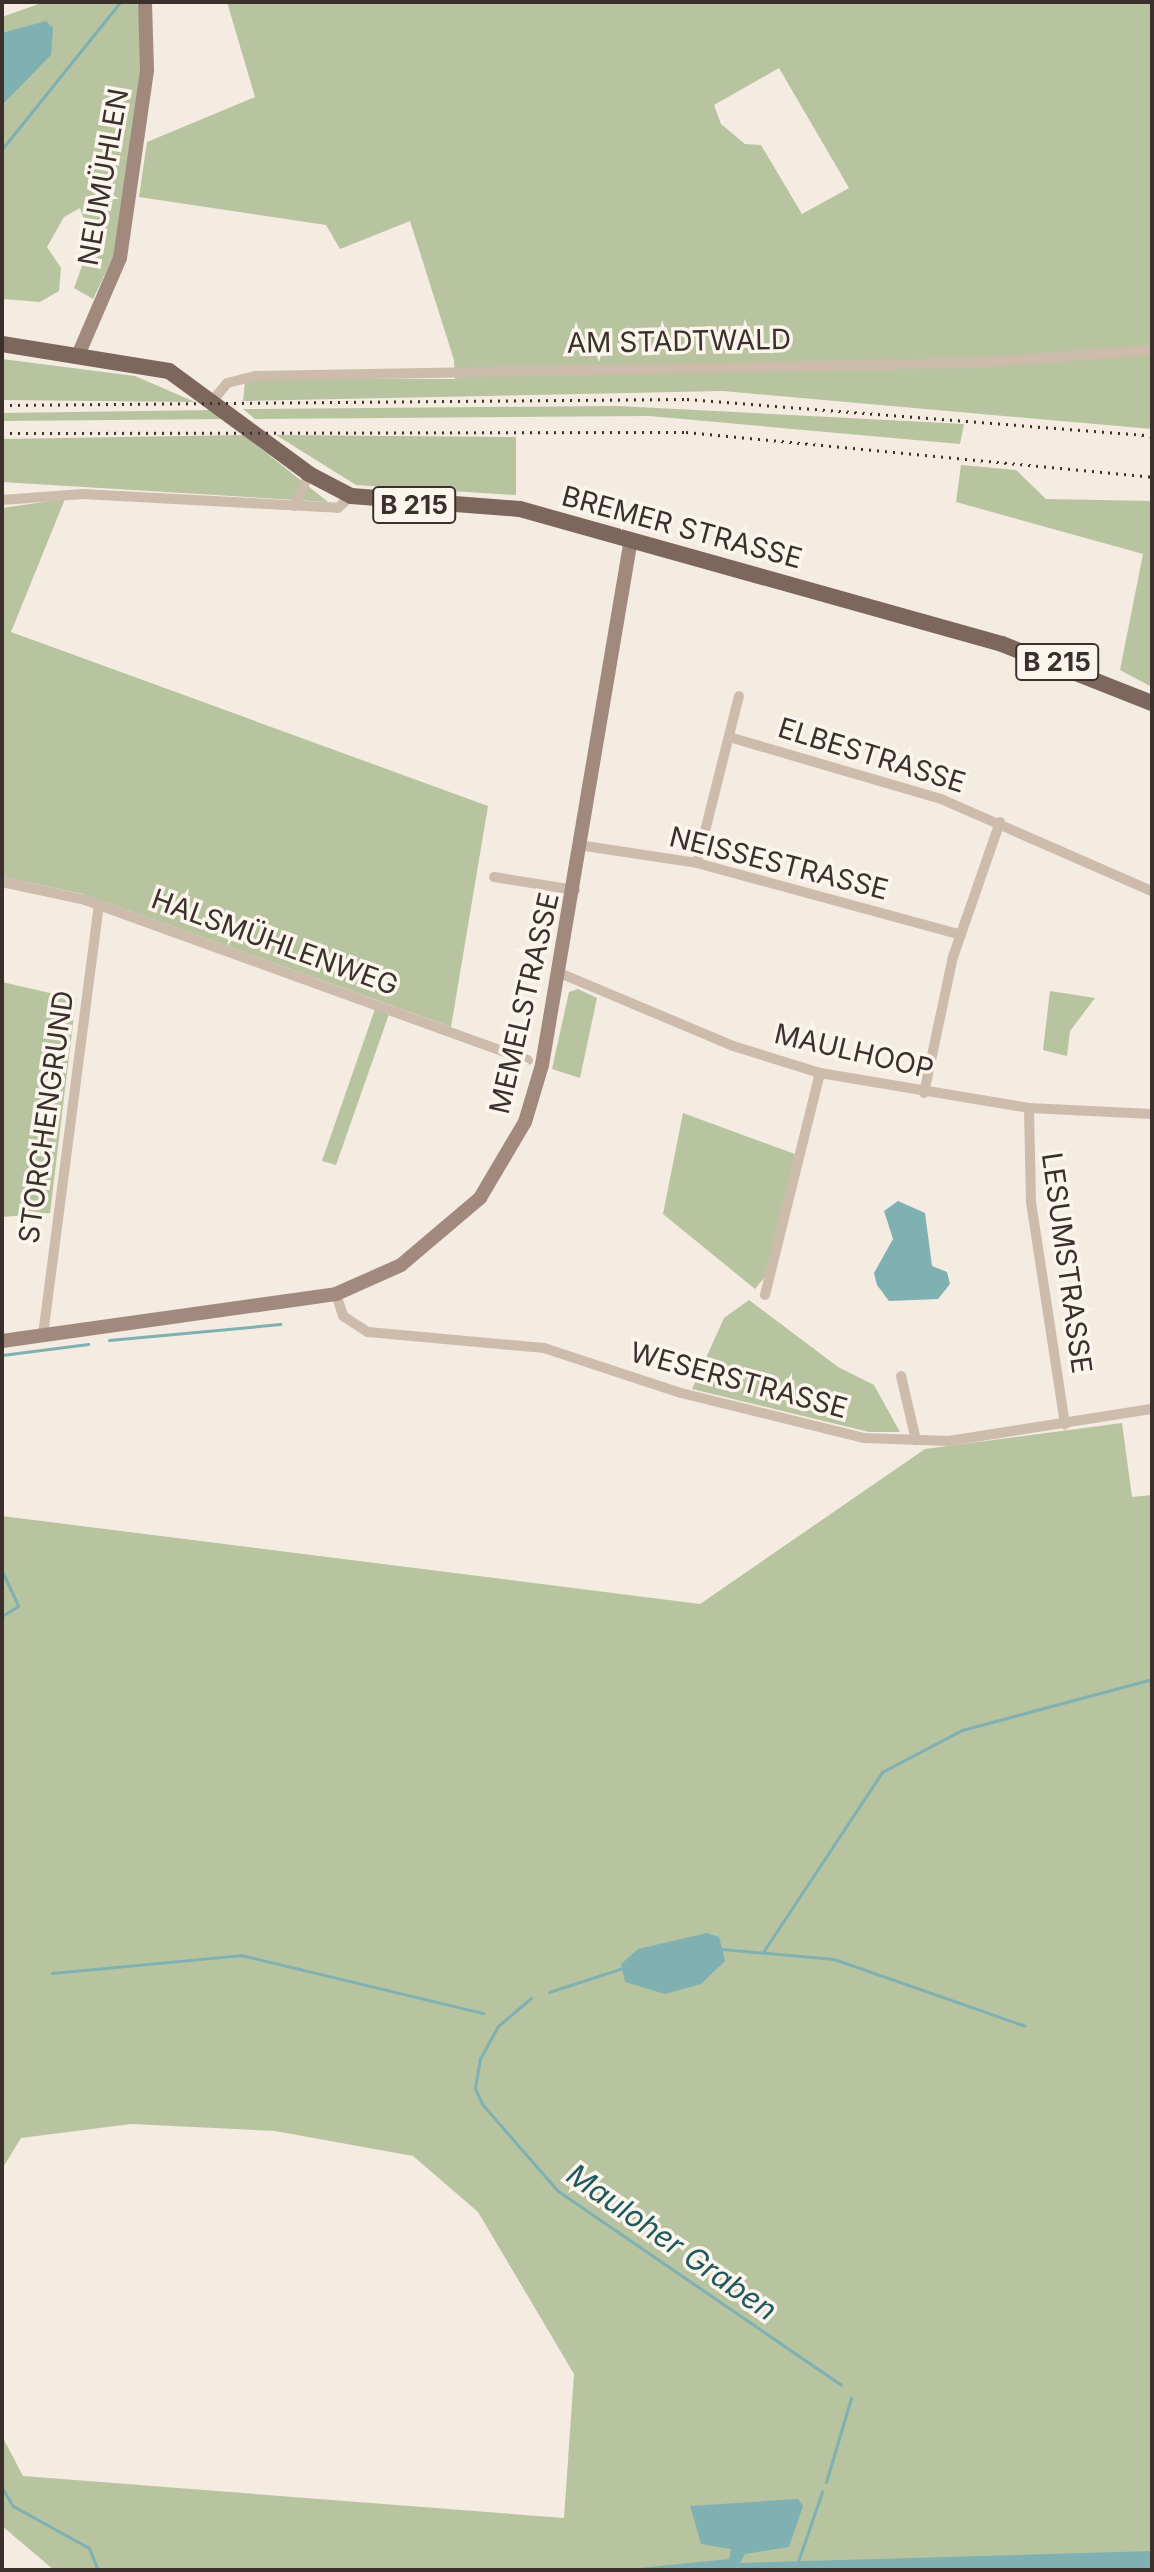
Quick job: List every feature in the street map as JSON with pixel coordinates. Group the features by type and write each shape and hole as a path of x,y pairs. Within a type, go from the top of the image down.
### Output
{"main road":[{"name":"B 215","path":"2,344 79,353 161,368 215,398"},
{"name":"BREMER STRASSE","path":"215,398 309,474 351,496 391,504 500,505 1030,652 1152,703"}],"street":[{"name":"NEUMÜHLEN","path":"79,353 120,258 146,82 145,2"},
{"name":"AM STADTWALD","path":"215,398 227,383 256,376 990,363 1152,350"},
{"path":"294,506 309,474"},
{"path":"2,500 83,494 338,508 351,496"},
{"name":"MEMELSTRASSE","path":"2,1341 336,1294 432,1244 497,1175 535,1093 562,974 585,846 631,539"},
{"path":"697,863 739,696"},
{"name":"ELBESTRASSE","path":"729,737 1000,822 1152,891"},
{"path":"924,1093 959,934 1000,822"},
{"name":"NEISSESTRASSE","path":"585,846 697,863 959,934"},
{"path":"494,877 577,891"},
{"name":"HALSMÜHLENWEG","path":"2,882 99,905 528,1060"},
{"name":"STORCHENGRUND","path":"43,1335 99,905"},
{"name":"MAULHOOP","path":"562,974 733,1046 820,1073 924,1093 1029,1108 1152,1114"},
{"path":"765,1295 820,1073"},
{"name":"LESUMSTRASSE","path":"1029,1108 1029,1191 1065,1424"},
{"name":"WESERSTRASSE","path":"336,1294 343,1316 368,1332 512,1342 812,1428 916,1440 1065,1424 1152,1409"},
{"path":"901,1376 916,1440"}],"green space":[{"path":"44,2 137,2 140,18 143,56 118,247 93,299 74,288 91,241 80,208 64,217 47,247 61,268 59,291 40,302 2,299 2,17"},
{"path":"227,2 1152,2 1152,429 723,391 243,401 245,382 280,378 455,379 454,360 410,221 340,249 326,225 139,197 147,142 255,97","holes":["779,68 849,188 802,214 761,145 745,144 721,124 714,105"]},
{"path":"2,359 135,376 195,402 2,400"},
{"path":"618,406 964,424 960,444 649,416 255,419 243,409"},
{"path":"215,410 225,419 2,421 2,413"},
{"path":"244,435 328,502 2,482 2,439"},
{"path":"276,435 516,437 516,495 356,485"},
{"path":"961,465 1016,470 1046,499 1152,501 1152,687 1120,670 1143,554 956,502"},
{"path":"65,499 11,632 488,806 451,1027 83,894 2,877 2,508"},
{"path":"2,982 76,999 50,1213 2,1217"},
{"path":"578,989 597,998 580,1078 552,1069 569,992"},
{"path":"1050,991 1095,998 1070,1031 1067,1056 1043,1050"},
{"path":"375,1009 389,1014 336,1165 322,1161"},
{"path":"683,1113 795,1154 773,1267 755,1289 663,1214"},
{"path":"749,1300 838,1367 874,1385 900,1432 869,1432 692,1389 724,1318"},
{"path":"1122,1423 1132,1497 1152,1495 1152,2570 54,2570 2,2526 2,2436 23,2476 564,2518 574,2374 478,2212 413,2156 275,2131 131,2124 21,2138 2,2169 2,1516 700,1604 925,1449"}],"water":[{"path":"46,21 53,28 51,55 2,105 2,33"},
{"path":"898,1201 925,1213 932,1266 947,1272 950,1284 938,1299 889,1301 877,1285 874,1273 893,1239 884,1211"},
{"path":"707,1933 719,1937 725,1961 701,1984 665,1994 625,1982 621,1964 638,1949"},
{"path":"798,2499 803,2506 789,2547 745,2554 740,2563 1152,2551 1152,2570 620,2570 729,2559 731,2549 701,2544 690,2506"}],"waterway":[{"path":"2,149 120,2"},
{"path":"109,1340 280,1324"},
{"path":"2,1355 88,1344"},
{"path":"2,1571 18,1606 2,1616"},
{"name":"Mauloher Graben","path":"763,1952 882,1772 962,1730 1152,1679"},
{"path":"721,1949 834,1959 1025,2026"},
{"path":"52,1973 241,1955 483,2013"},
{"name":"Mauloher Graben","path":"549,1992 623,1968"},
{"name":"Mauloher Graben","path":"531,1998 498,2026 480,2059 475,2088 482,2104 558,2191 841,2385"},
{"name":"Mauloher Graben","path":"826,2482 851,2398"},
{"path":"2,2488 13,2506 89,2548 98,2570"},
{"name":"Mauloher Graben","path":"795,2570 822,2492"}],"railway":[{"path":"2,405 687,399 1152,436"},
{"path":"2,433 686,432 1152,477"}]}
